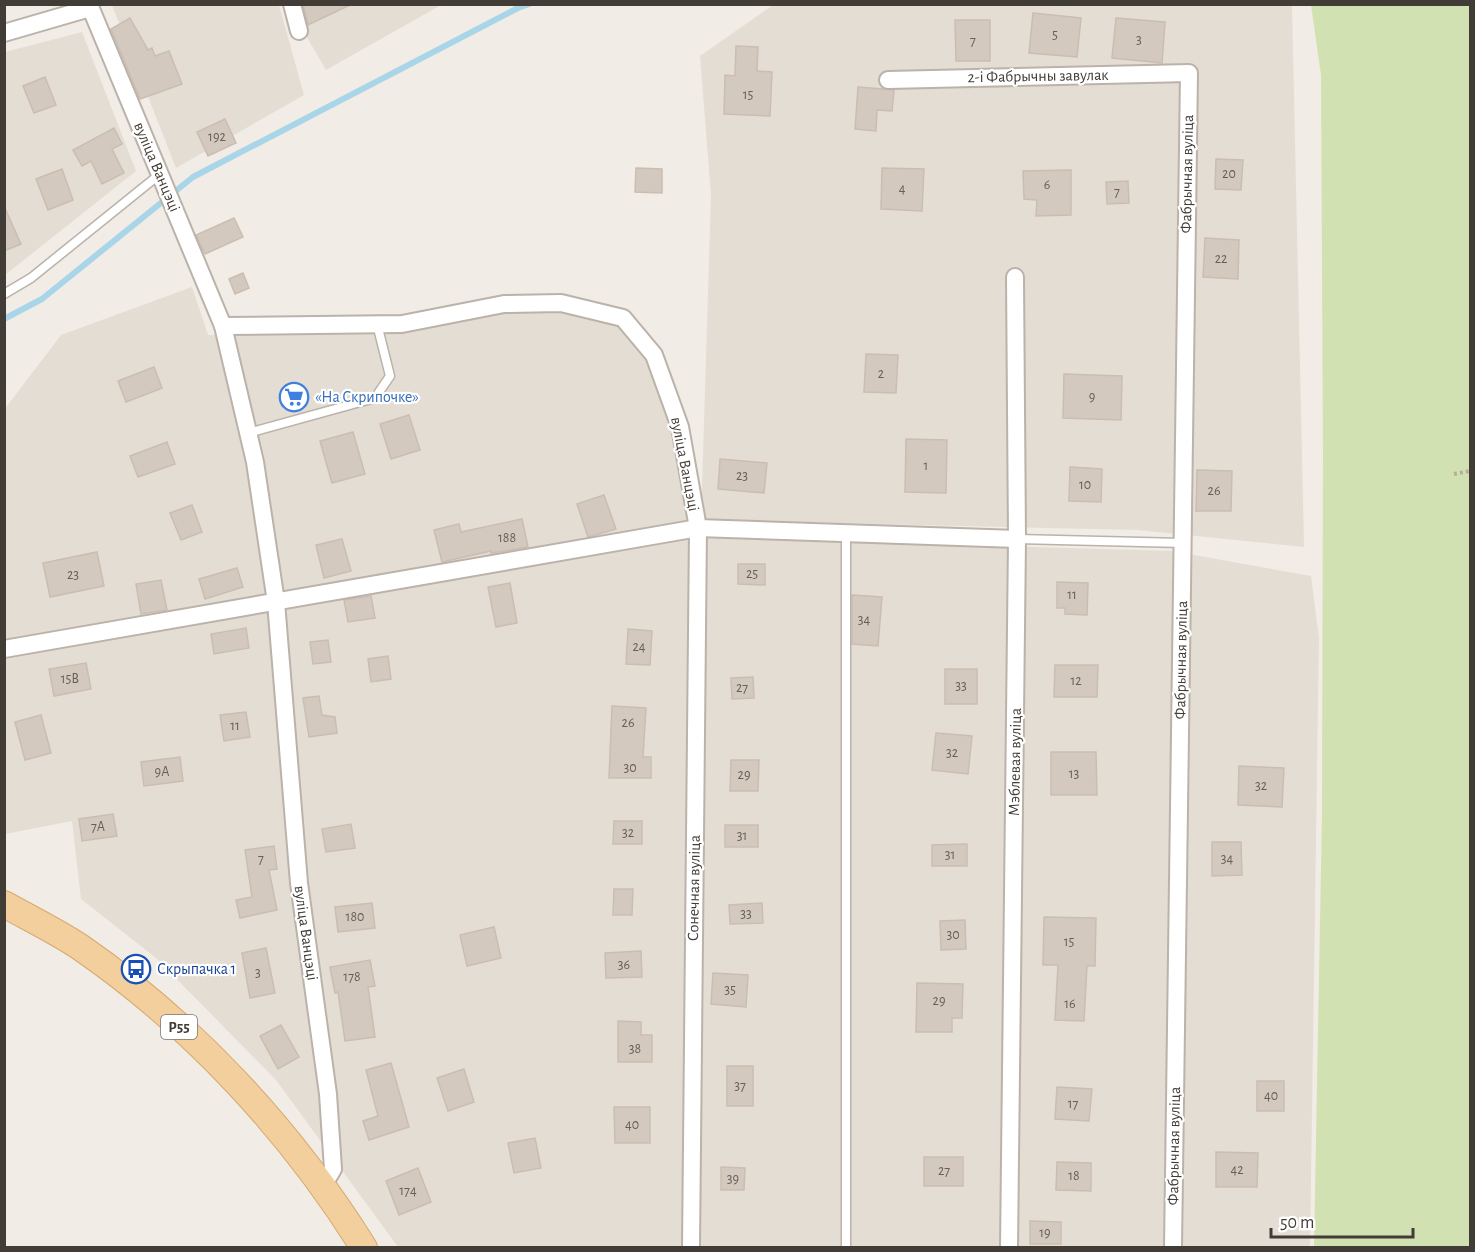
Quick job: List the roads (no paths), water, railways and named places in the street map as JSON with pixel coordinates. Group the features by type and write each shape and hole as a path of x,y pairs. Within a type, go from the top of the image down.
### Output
{"main road":[{"name":"Р55","path":"4,904 78,946 138,990 234,1079 322,1186 364,1248"}],"street":[{"path":"292,4 299,31"},
{"name":"вуліца Ванцэці","path":"4,33 90,6 223,326 248,433 276,602 299,883 328,1094 333,1169 322,1186"},
{"name":"2-і Фабрычны завулак","path":"888,80 1189,73"},
{"name":"Фабрычная вуліца","path":"1173,1248 1189,73"},
{"name":"Мэблевая вуліца","path":"1010,1248 1017,539 1015,277"},
{"name":"вуліца Ванцэці","path":"4,649 698,528 680,427 654,355 623,318 561,303 504,304 402,324 223,326"},
{"path":"698,528 1017,539"},
{"name":"Сонечная вуліца","path":"691,1248 698,528"}],"lane":[{"path":"4,294 31,278 162,179"},
{"path":"248,433 375,398 390,376 377,324"},
{"path":"846,533 846,1248"},
{"path":"1017,539 1183,543"}],"waterway":[{"path":"4,319 42,299 193,177 529,4"}],"place":[{"name":"«На Скрипочке»","path":"294,397"},
{"name":"Скрыпачка 1","path":"136,969"}]}
